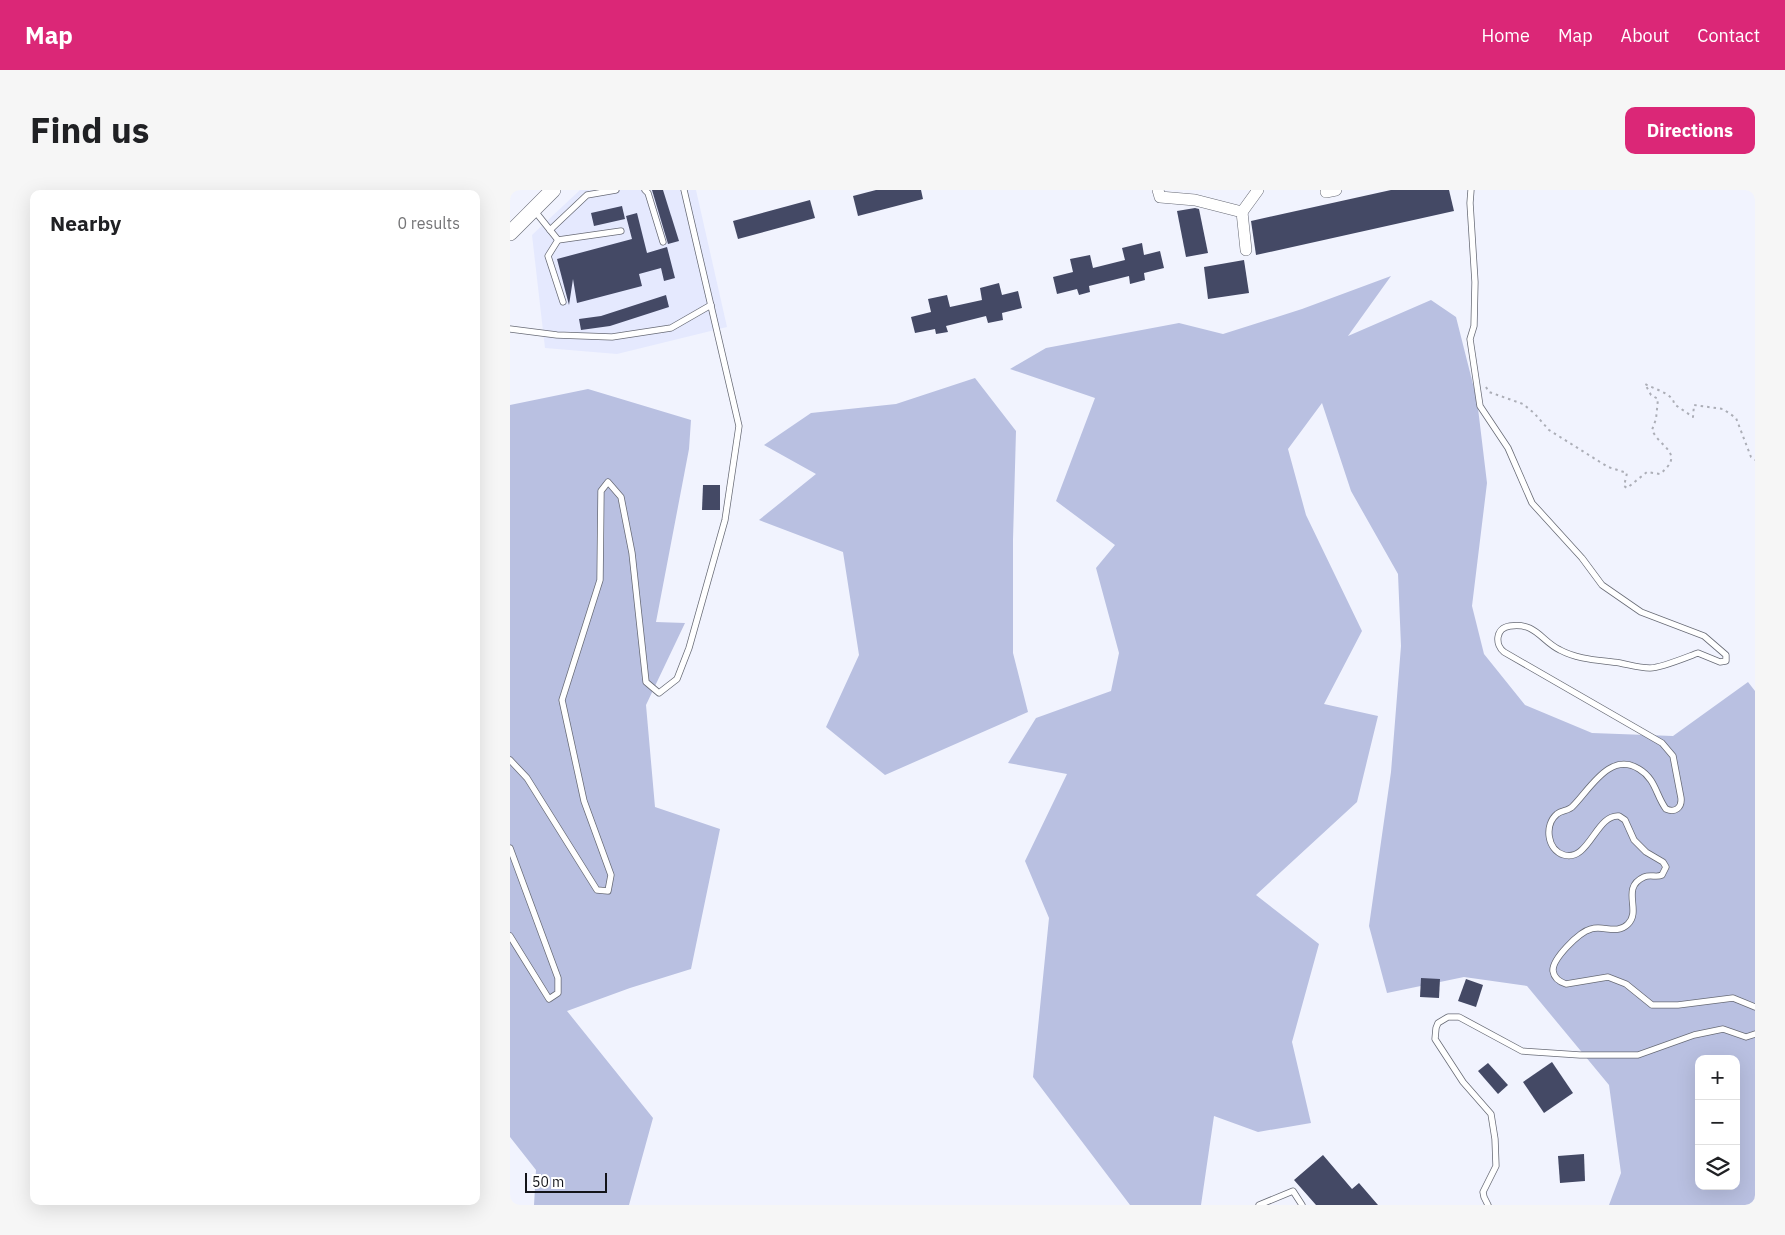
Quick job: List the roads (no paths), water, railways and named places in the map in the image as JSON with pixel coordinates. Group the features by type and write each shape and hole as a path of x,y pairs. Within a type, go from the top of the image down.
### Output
{"street":[{"path":"510,234 553,190"},
{"path":"1158,190 1160,197 1195,200 1242,212"},
{"path":"1246,250 1242,212 1258,190"},
{"path":"1327,190 1326,192 1336,190"}],"lane":[{"path":"550,230 587,196 616,190"},
{"path":"645,190 648,193 663,242"},
{"path":"510,760 527,778 597,890 608,891 611,875 584,801 562,700 600,580 601,491 608,482 621,497 632,553 646,682 659,693 677,679 689,648 726,520 739,426 684,190"},
{"path":"1471,190 1470,203 1476,282 1474,326 1470,339 1480,406 1508,448 1532,503 1582,558 1602,586 1641,612 1704,636 1726,655 1726,661 1720,662 1698,653 1652,669 1573,656 1558,649 1530,628 1510,626 1499,633 1497,642 1501,650 1662,743 1673,756 1681,798 1680,807 1675,810 1669,810 1664,807 1656,788 1645,774 1638,768 1629,765 1619,765 1610,767 1602,773 1571,808 1557,814 1552,820 1548,835 1551,843 1559,853 1570,856 1580,852 1609,818 1619,816 1625,820 1634,840 1646,852 1663,862 1666,867 1664,873 1660,876 1645,876 1635,884 1631,896 1633,915 1627,925 1616,930 1591,929 1574,940 1556,960 1554,975 1566,984 1608,977 1626,984 1652,1005 1678,1005 1733,998 1755,1007"},
{"path":"534,210 558,240"},
{"path":"563,302 548,256 558,240 621,231"},
{"path":"510,329 557,335 612,337 671,328 711,305"},
{"path":"510,848 558,978 558,993 549,999 510,936"},
{"path":"1488,1205 1483,1192 1496,1166 1495,1139 1490,1114 1462,1082 1435,1039 1436,1028 1443,1019 1453,1016 1459,1017 1522,1051 1580,1055 1638,1055 1694,1035 1723,1029 1746,1036 1755,1034"},
{"path":"1258,1205 1293,1191 1302,1205"}]}
